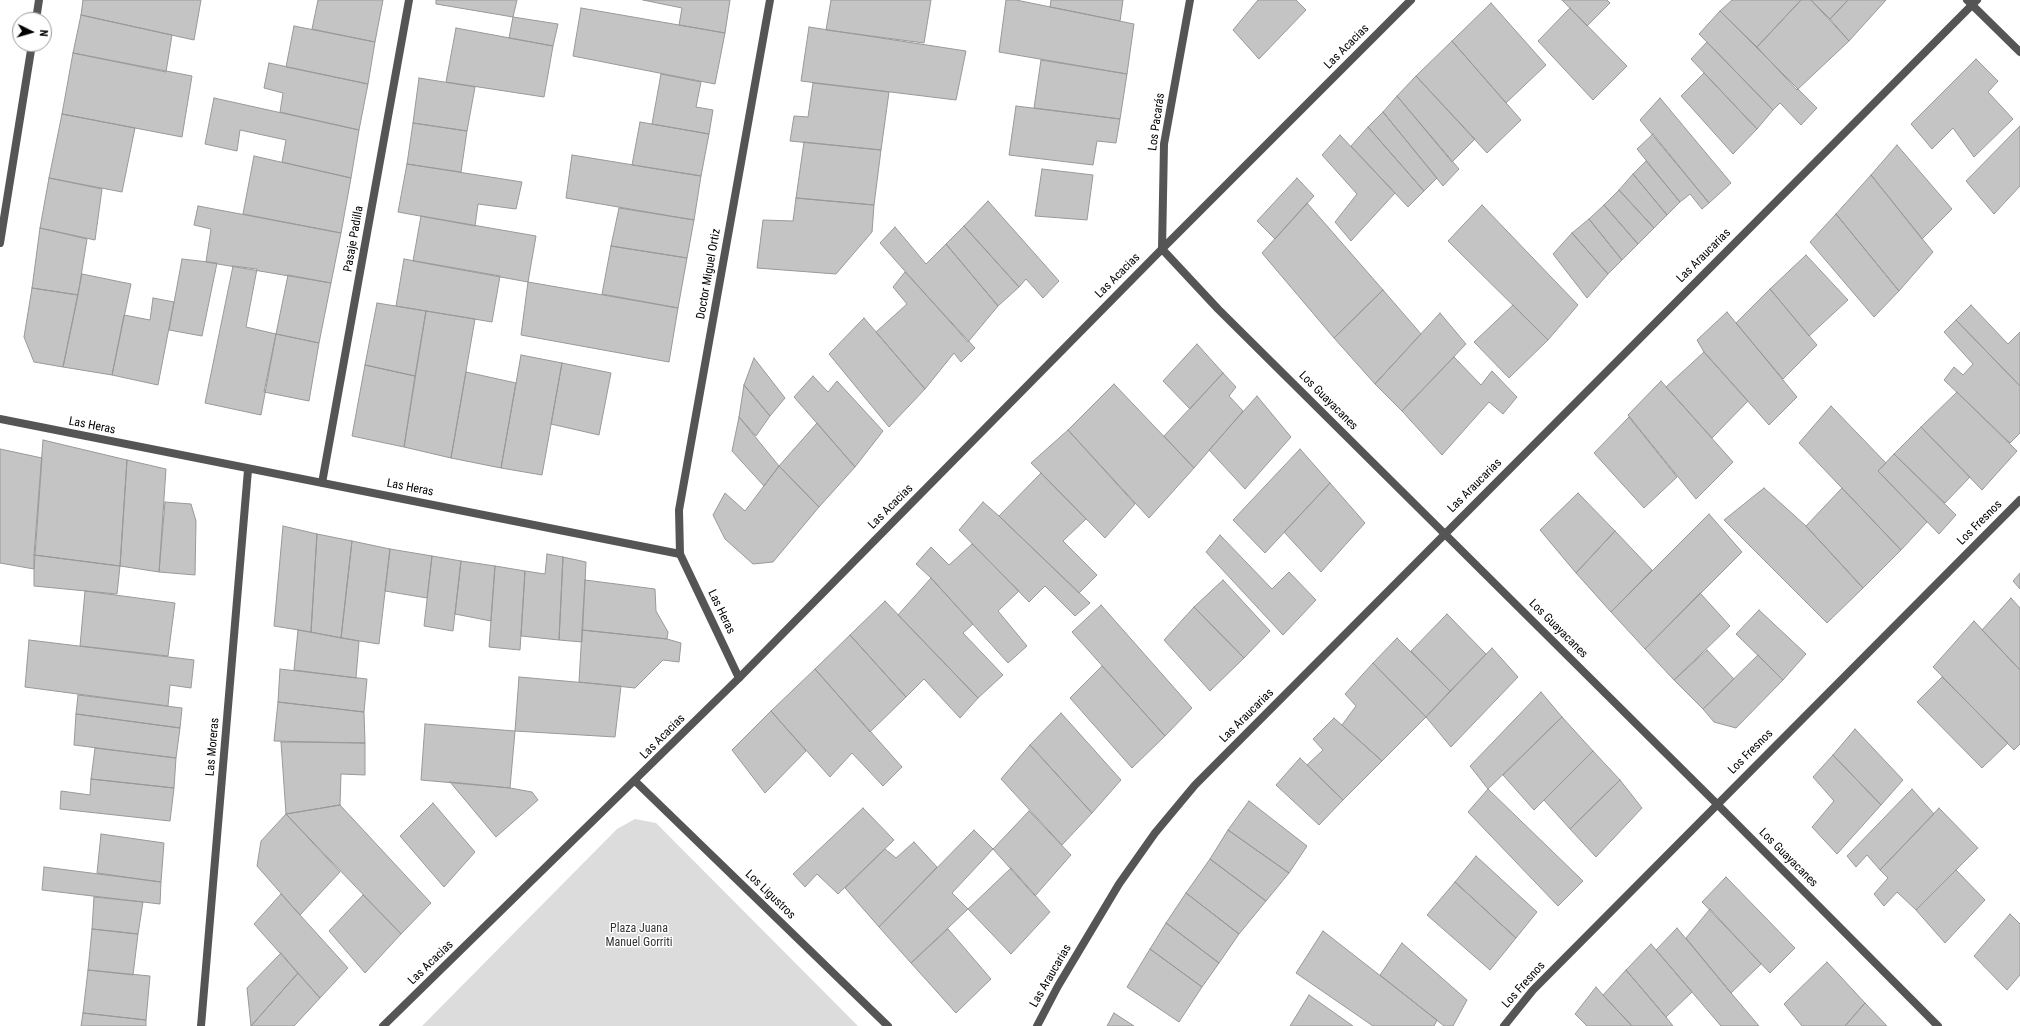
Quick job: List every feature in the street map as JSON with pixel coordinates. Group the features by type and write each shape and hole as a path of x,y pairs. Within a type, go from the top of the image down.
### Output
{"street":[{"path":"37,12 39,0"},
{"name":"Pasaje Padilla","path":"322,483 409,0"},
{"name":"Doctor Miguel Ortiz","path":"680,554 679,510 770,0"},
{"name":"Los Pacarás","path":"1162,249 1164,144 1190,0"},
{"name":"Las Acacias","path":"383,1026 739,678 1162,249 1411,0"},
{"path":"1972,2 2020,52"},
{"name":"Las Araucarias","path":"1037,1026 1058,986 1119,884 1155,833 1195,785 1972,2"},
{"path":"0,243 31,52"},
{"name":"Los Guayacanes","path":"1162,249 1218,309 1717,804 1938,1026"},
{"name":"Las Heras","path":"0,419 248,470 322,483 680,554 739,678"},
{"name":"Las Moreras","path":"201,1026 248,470"},
{"name":"Los Fresnos","path":"1504,1026 1533,990 2020,500"},
{"name":"Los Ligustros","path":"635,781 888,1026"}],"green space":[{"name":"Plaza Juana Manuel Gorriti","path":"635,819 656,823 858,1026 422,1026 617,829"}],"building":[{"path":"83,0 201,0 194,40 81,15"},
{"path":"318,0 383,0 375,42 312,29"},
{"path":"436,0 517,0 513,17 436,4"},
{"path":"643,0 730,0 725,33 679,25 682,8"},
{"path":"831,0 931,0 924,43 826,30"},
{"path":"1006,0 1016,0 1134,24 1127,74 999,52"},
{"path":"1051,0 1123,0 1120,21 1050,7"},
{"path":"1258,0 1296,0 1306,10 1259,59 1233,30"},
{"path":"1562,0 1607,0 1610,3 1587,26"},
{"path":"1732,0 1801,0 1757,47 1720,11"},
{"path":"1801,0 1811,0 1849,41 1797,90 1757,47"},
{"path":"1811,0 1848,0 1830,19"},
{"path":"1848,0 1886,0 1849,41 1830,19"},
{"path":"1491,3 1546,65 1506,103 1452,41"},
{"path":"581,8 725,33 715,84 573,56"},
{"path":"1570,8 1627,66 1593,100 1538,41"},
{"path":"1720,11 1817,108 1801,125 1780,103 1773,110 1699,34"},
{"path":"81,15 172,35 166,72 73,53"},
{"path":"513,17 558,24 553,46 509,38"},
{"path":"294,26 375,42 368,84 286,67"},
{"path":"809,27 966,51 956,100 801,81"},
{"path":"456,28 553,46 544,97 446,82"},
{"path":"1452,41 1521,120 1487,153 1416,76"},
{"path":"1707,42 1773,110 1757,129 1691,59"},
{"path":"73,53 192,76 182,137 62,114"},
{"path":"1976,59 1998,81 1988,92 2013,119 1974,157 1953,128 1932,149 1911,124"},
{"path":"1041,60 1127,74 1120,119 1034,108"},
{"path":"269,63 368,84 359,130 280,112 283,93 264,88"},
{"path":"1704,73 1757,129 1733,154 1681,96"},
{"path":"661,74 701,82 696,107 713,110 709,134 652,124"},
{"path":"1416,76 1475,139 1452,162 1397,96"},
{"path":"419,78 475,87 467,131 413,123"},
{"path":"813,83 889,92 881,150 790,141 794,116 808,117"},
{"path":"1397,96 1459,169 1443,186 1383,112"},
{"path":"214,98 359,130 351,178 282,162 286,140 240,130 237,151 205,144"},
{"path":"1660,98 1731,183 1709,203 1640,120"},
{"path":"1016,106 1120,119 1116,143 1097,141 1093,165 1009,155"},
{"path":"1383,112 1437,178 1424,191 1368,127"},
{"path":"62,114 135,128 122,192 49,178"},
{"path":"640,122 709,134 701,176 632,165"},
{"path":"413,123 467,131 461,172 407,164"},
{"path":"2020,126 2020,186 1994,214 1966,181"},
{"path":"1368,127 1424,191 1408,207 1351,146"},
{"path":"1653,134 1709,203 1702,209 1690,194 1680,202 1637,149"},
{"path":"1340,135 1395,193 1351,241 1335,222 1357,194 1322,155"},
{"path":"804,142 881,150 874,205 796,198"},
{"path":"1897,145 1952,209 1922,239 1871,175"},
{"path":"572,155 701,176 694,220 566,198"},
{"path":"254,156 351,178 341,233 243,214"},
{"path":"1646,161 1680,202 1667,215 1633,174"},
{"path":"407,164 522,182 516,209 478,204 475,226 398,212"},
{"path":"1042,169 1093,175 1087,220 1035,216"},
{"path":"1633,174 1667,215 1654,228 1619,190"},
{"path":"1871,175 1933,252 1899,291 1836,214"},
{"path":"49,178 102,189 95,240 40,228"},
{"path":"1297,178 1314,196 1275,239 1257,221"},
{"path":"1619,190 1654,228 1638,244 1604,205"},
{"path":"796,198 874,205 872,232 836,274 757,268 763,220 793,221"},
{"path":"988,201 1059,281 1043,298 1026,279 1019,287 964,226"},
{"path":"1307,203 1383,290 1334,338 1262,253"},
{"path":"1482,205 1578,305 1548,340 1448,241"},
{"path":"1604,205 1638,244 1622,260 1589,219"},
{"path":"198,206 341,233 331,283 206,262 211,229 194,225"},
{"path":"619,208 694,220 687,258 611,246"},
{"path":"1836,214 1899,291 1874,317 1810,242"},
{"path":"421,216 536,236 528,282 413,261"},
{"path":"1589,219 1622,260 1608,274 1572,233"},
{"path":"964,226 1019,287 998,306 946,244"},
{"path":"895,227 926,264 946,244 998,306 968,342 880,243"},
{"path":"40,228 87,239 78,295 32,288"},
{"path":"1572,233 1608,274 1587,298 1553,254"},
{"path":"611,246 687,258 678,308 602,294"},
{"path":"1806,255 1848,300 1809,336 1770,289"},
{"path":"182,259 217,263 202,336 169,330"},
{"path":"404,259 500,276 492,322 396,306"},
{"path":"233,266 257,269 246,327 276,334 261,415 205,403"},
{"path":"905,272 975,348 961,362 954,353 925,389 876,332 907,304 893,287"},
{"path":"82,274 131,284 112,375 63,367"},
{"path":"288,275 331,283 319,343 276,334"},
{"path":"528,282 678,308 669,362 521,335"},
{"path":"32,288 78,295 63,367 34,362 24,337"},
{"path":"1770,289 1817,345 1783,379 1736,323"},
{"path":"1383,290 1421,334 1375,384 1334,338"},
{"path":"153,298 174,302 158,385 112,375 124,315 150,320"},
{"path":"377,303 426,311 415,376 365,365"},
{"path":"1513,305 1548,340 1509,378 1474,342"},
{"path":"1971,305 2008,344 2020,332 2020,386 1956,320"},
{"path":"426,311 475,319 451,458 404,447"},
{"path":"1727,312 1797,397 1769,425 1704,352 1697,340"},
{"path":"1440,313 1466,344 1402,411 1375,384"},
{"path":"864,318 925,389 889,427 829,354"},
{"path":"1956,320 2020,386 2020,433 2010,443 1944,380 1954,367 1963,375 1973,364 1944,332"},
{"path":"276,334 319,343 309,401 264,392"},
{"path":"1197,344 1223,373 1190,409 1163,381"},
{"path":"1704,352 1748,401 1712,438 1666,387"},
{"path":"521,355 562,363 542,475 501,468"},
{"path":"1454,357 1481,385 1492,371 1517,397 1503,414 1489,402 1442,455 1402,411"},
{"path":"754,358 785,398 770,416 744,385"},
{"path":"562,363 611,373 599,435 551,424"},
{"path":"365,365 415,376 404,447 352,436"},
{"path":"466,372 516,383 501,468 451,458"},
{"path":"1223,373 1236,387 1229,396 1243,411 1194,468 1164,436"},
{"path":"813,376 828,392 837,381 883,431 855,467 794,397"},
{"path":"1661,381 1733,462 1696,499 1628,415"},
{"path":"1114,384 1194,468 1149,518 1068,430"},
{"path":"744,385 770,416 756,436 739,417"},
{"path":"1957,392 2017,451 1982,490 1921,427"},
{"path":"1257,396 1291,437 1245,489 1209,450"},
{"path":"1831,406 1886,463 1878,471 1927,522 1901,550 1799,443"},
{"path":"739,417 779,466 764,486 732,451"},
{"path":"1629,417 1677,477 1644,508 1594,453"},
{"path":"817,423 855,467 819,507 779,466"},
{"path":"1921,427 1970,477 1945,503 1894,454"},
{"path":"1068,430 1135,504 1105,538 1031,463"},
{"path":"43,440 127,460 120,566 34,555"},
{"path":"0,449 42,458 34,569 0,563"},
{"path":"1300,449 1330,483 1265,553 1233,520"},
{"path":"1894,454 1956,515 1939,534 1878,471"},
{"path":"127,460 166,469 159,572 120,566"},
{"path":"779,466 819,507 773,562 753,564 725,539 713,515 725,493 745,511"},
{"path":"1041,473 1086,519 1063,541 1097,575 1079,593 999,516"},
{"path":"1330,483 1365,523 1321,572 1284,532"},
{"path":"1764,488 1806,526 1863,588 1827,623 1724,520"},
{"path":"1842,488 1901,550 1863,588 1806,526"},
{"path":"1578,493 1615,531 1576,573 1540,530"},
{"path":"165,502 191,504 196,521 195,575 159,572"},
{"path":"983,502 1090,603 1075,616 1045,586 1029,602 959,530"},
{"path":"1709,514 1742,552 1645,649 1611,612"},
{"path":"283,526 317,534 311,632 274,626"},
{"path":"1615,531 1652,570 1611,612 1576,573"},
{"path":"317,534 352,541 341,638 311,632"},
{"path":"1220,535 1272,589 1289,572 1316,600 1283,635 1206,552"},
{"path":"352,541 390,549 379,644 341,638"},
{"path":"972,544 1019,591 998,611 1027,646 1008,663 931,578 916,564 931,547 949,565"},
{"path":"390,549 432,556 427,598 385,591"},
{"path":"547,554 563,557 559,640 521,636 525,571 545,574"},
{"path":"34,555 120,566 117,594 34,586"},
{"path":"432,556 461,561 453,631 424,626"},
{"path":"563,557 586,562 582,642 559,640"},
{"path":"461,561 495,566 491,621 455,614"},
{"path":"495,566 525,571 520,650 489,647"},
{"path":"2020,573 2020,589 2013,581"},
{"path":"931,578 973,624 963,633 1003,675 978,698 898,615"},
{"path":"585,580 655,589 656,611 668,632 667,639 582,630"},
{"path":"1223,580 1270,631 1244,658 1194,607"},
{"path":"85,591 175,603 168,656 80,646"},
{"path":"1700,593 1730,626 1674,680 1645,649"},
{"path":"2011,598 2020,608 2020,670 1982,630"},
{"path":"885,601 978,698 960,718 924,679 906,697 850,635"},
{"path":"1101,605 1192,708 1165,736 1072,632"},
{"path":"1194,607 1244,658 1210,691 1164,640"},
{"path":"1759,610 1806,654 1783,680 1736,634"},
{"path":"1447,614 1486,654 1450,691 1411,651"},
{"path":"1974,621 2020,670 2020,744 2014,750 1933,667"},
{"path":"298,630 359,641 356,678 294,670"},
{"path":"582,630 667,639 681,643 679,662 663,660 635,688 579,682"},
{"path":"850,635 906,697 870,732 815,669"},
{"path":"1397,638 1450,691 1426,717 1373,663"},
{"path":"29,640 194,660 191,688 170,685 168,706 25,687"},
{"path":"1492,648 1518,677 1451,747 1426,717"},
{"path":"1707,650 1734,679 1703,709 1674,680"},
{"path":"1758,655 1783,680 1736,728 1714,722 1703,709"},
{"path":"1373,663 1426,717 1382,761 1342,725 1356,706 1345,694"},
{"path":"1102,666 1165,736 1132,768 1070,698"},
{"path":"280,669 367,679 364,712 278,702"},
{"path":"815,669 902,767 883,786 852,753 830,777 771,711"},
{"path":"519,677 621,686 615,737 515,731"},
{"path":"1942,677 2008,743 1982,768 1917,702"},
{"path":"1541,692 1562,717 1488,789 1470,766"},
{"path":"78,695 182,708 180,728 76,714"},
{"path":"278,702 364,712 365,743 274,741"},
{"path":"771,711 806,751 765,793 732,750"},
{"path":"1061,713 1121,780 1092,813 1030,745"},
{"path":"76,714 180,728 176,758 74,745"},
{"path":"1562,717 1593,751 1534,810 1503,775"},
{"path":"1334,718 1382,761 1343,800 1307,765 1323,750 1313,739"},
{"path":"425,724 515,731 510,788 421,780"},
{"path":"1855,729 1903,780 1881,805 1833,755"},
{"path":"281,742 365,743 365,775 341,774 340,805 286,814"},
{"path":"1030,745 1092,813 1062,845 1001,779"},
{"path":"95,748 176,758 174,788 91,779"},
{"path":"1593,751 1620,780 1570,829 1544,800"},
{"path":"1833,755 1881,805 1837,854 1812,827 1834,801 1813,777"},
{"path":"1300,758 1343,800 1319,825 1276,785"},
{"path":"91,779 174,788 170,821 60,809 61,791 90,795"},
{"path":"1620,780 1642,808 1596,857 1570,829"},
{"path":"450,782 510,788 532,792 538,800 496,837"},
{"path":"1488,789 1583,881 1558,906 1468,812"},
{"path":"1912,789 1934,814 1880,870 1867,855 1856,867 1847,856"},
{"path":"1249,801 1307,846 1289,873 1228,830"},
{"path":"433,803 475,852 444,887 400,836"},
{"path":"340,805 431,903 401,934 286,814"},
{"path":"863,808 894,840 838,894 817,874 805,887 793,874"},
{"path":"1939,808 1978,848 1916,910 1897,892 1884,906 1874,894 1888,878 1880,870"},
{"path":"1029,811 1071,855 1035,896 993,849"},
{"path":"286,814 340,872 300,915 257,866 261,841"},
{"path":"974,830 993,849 952,893 968,909 911,963 879,927"},
{"path":"1228,830 1289,873 1266,901 1210,859"},
{"path":"101,834 164,843 161,882 97,873"},
{"path":"914,842 937,867 879,927 845,888 885,849 896,858"},
{"path":"1476,856 1537,912 1516,938 1455,882"},
{"path":"1210,859 1266,901 1239,934 1186,893"},
{"path":"44,867 161,882 160,904 42,890"},
{"path":"1011,868 1050,912 1011,954 968,909"},
{"path":"1956,870 1985,900 1945,943 1916,910"},
{"path":"1726,877 1795,948 1770,973 1702,902"},
{"path":"1455,882 1516,938 1490,970 1427,915"},
{"path":"1186,893 1239,934 1219,963 1166,923"},
{"path":"281,894 348,968 320,998 254,924"},
{"path":"363,895 401,934 365,973 329,931"},
{"path":"94,897 143,902 138,934 92,929"},
{"path":"1710,909 1761,964 1731,993 1686,938"},
{"path":"2010,914 2020,924 2020,975 2007,990 1974,956"},
{"path":"1166,923 1219,963 1202,987 1150,949"},
{"path":"1677,928 1759,1026 1721,1026 1656,950"},
{"path":"92,929 138,934 133,975 88,970"},
{"path":"948,929 991,979 956,1013 911,963"},
{"path":"1323,931 1437,1020 1434,1026 1373,1026 1296,973"},
{"path":"1402,943 1467,1000 1453,1026 1444,1026 1380,975"},
{"path":"1651,944 1692,992 1666,1017 1626,970"},
{"path":"1150,949 1202,987 1179,1022 1127,987"},
{"path":"281,953 298,973 251,1026 247,988"},
{"path":"1827,962 1865,1003 1845,1026 1802,1026 1784,1004"},
{"path":"88,970 150,976 146,1020 83,1013"},
{"path":"1626,970 1673,1026 1632,1026 1603,995"},
{"path":"298,973 320,998 294,1026 251,1026"},
{"path":"1596,987 1632,1026 1587,1026 1575,1014"},
{"path":"1309,995 1353,1026 1290,1026"},
{"path":"1865,1003 1887,1026 1845,1026"},
{"path":"83,1013 146,1020 146,1026 81,1026"},
{"path":"1114,1013 1134,1026 1107,1026"}]}
